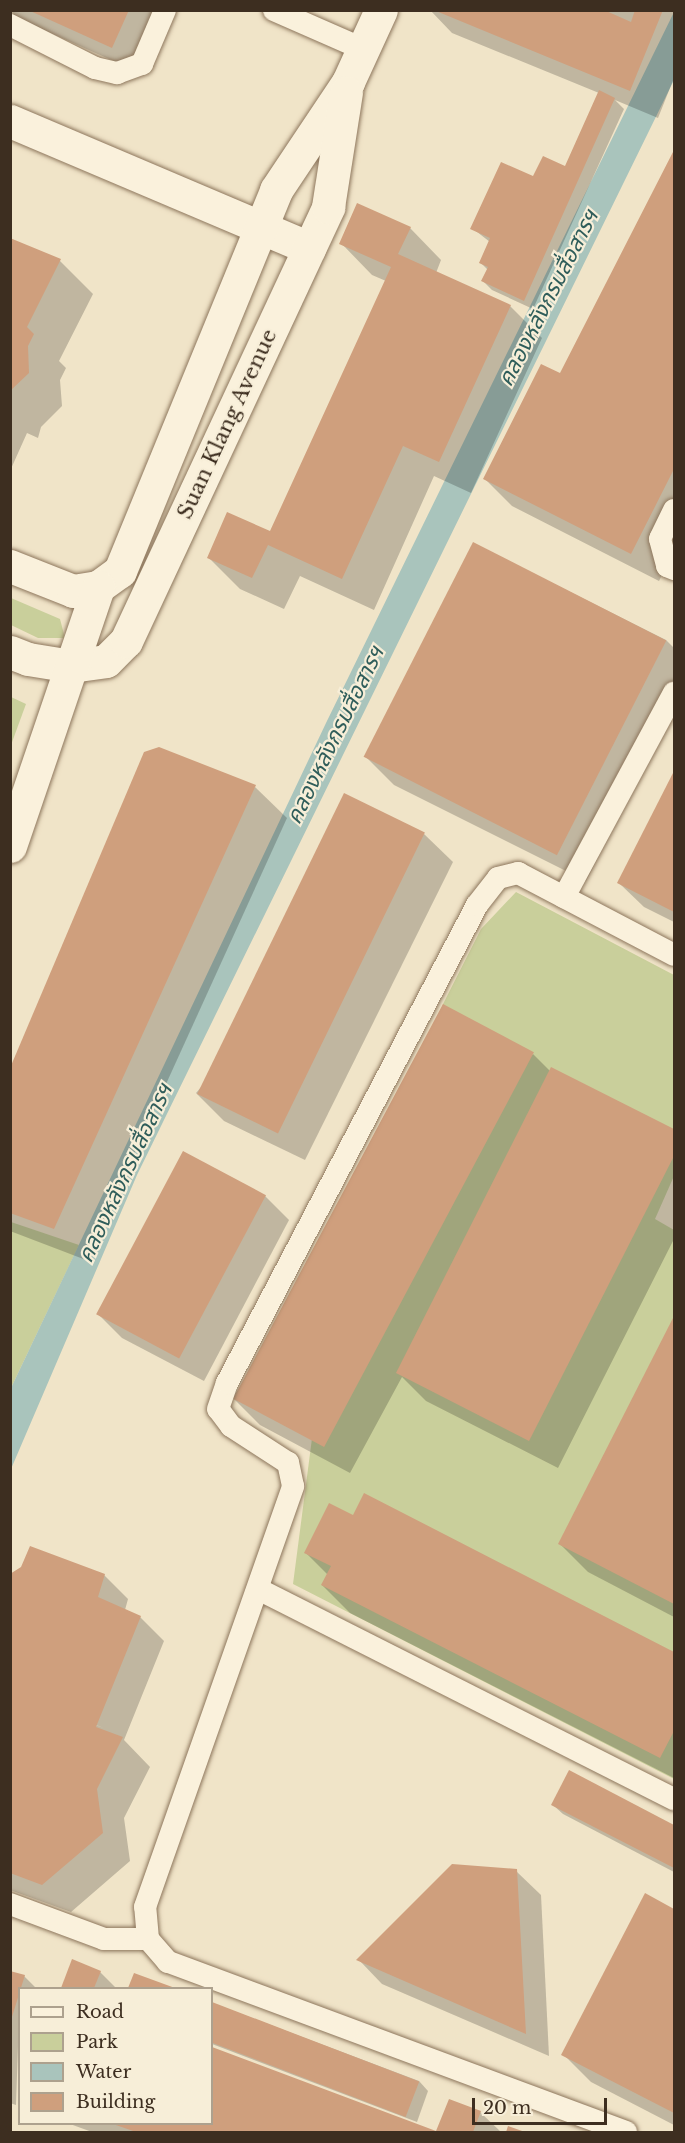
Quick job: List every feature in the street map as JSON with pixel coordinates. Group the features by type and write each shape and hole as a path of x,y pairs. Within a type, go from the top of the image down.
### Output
{"street":[{"name":"Suan Klang Avenue","path":"98,586 120,571 276,190 348,82 381,10"},
{"name":"Suan Klang Avenue","path":"10,652 28,659 71,666 106,661 126,641 328,207 348,82"},
{"path":"10,121 309,248"},
{"path":"10,566 73,591 98,586 10,846"}],"lane":[{"path":"10,25 95,68 117,74 142,64 165,10"},
{"path":"274,10 363,49"},
{"path":"675,510 660,539 667,566 675,569"},
{"path":"564,897 675,693"},
{"path":"626,2133 168,1962 148,1939 145,1907 293,1486 288,1463 231,1426 218,1409 227,1383 477,905 498,878 519,873 675,955"},
{"path":"258,1589 675,1799"},
{"path":"10,1904 104,1939 148,1939"}],"green space":[{"path":"11,598 60,619 65,638 38,638 11,625"},
{"path":"11,697 26,704 11,745"},
{"path":"516,892 674,975 674,1176 655,1219 674,1230 674,1779 293,1584 317,1400 443,1004 481,929"},
{"path":"11,1222 79,1245 11,1388"}],"water":[{"name":"คลองหลังกรมสื่อสารฯ","path":"674,12 674,80 137,1175 11,1469 11,1388 326,723"}],"building":[{"path":"28,10 129,10 112,48"},
{"path":"604,10 631,22 635,10 663,10 630,91 436,11"},
{"path":"599,90 615,98 524,301 481,281 488,267 479,263 490,238 470,229 501,162 533,176 543,156 565,166"},
{"path":"674,150 674,469 631,554 483,479 541,364 560,373"},
{"path":"357,203 411,227 398,254 511,305 439,462 403,446 342,579 268,545 252,578 207,558 227,512 270,531 391,267 339,244"},
{"path":"10,238 61,259 27,327 34,334 28,346 29,373 10,391"},
{"path":"473,542 666,641 557,855 364,757"},
{"path":"159,747 256,785 54,1229 10,1213 10,1068 144,752"},
{"path":"674,771 674,912 617,883"},
{"path":"344,793 425,832 278,1134 197,1094"},
{"path":"443,1004 534,1052 324,1447 233,1399"},
{"path":"551,1067 674,1129 674,1156 529,1441 396,1373"},
{"path":"183,1151 266,1195 179,1358 96,1314"},
{"path":"674,1316 674,1604 558,1544"},
{"path":"364,1493 674,1652 674,1731 660,1758 321,1585 331,1566 304,1553 329,1503 353,1515"},
{"path":"30,1546 105,1574 98,1597 141,1616 96,1727 123,1737 97,1789 103,1833 42,1885 10,1873 10,1574 21,1567"},
{"path":"569,1770 674,1825 674,1868 551,1805"},
{"path":"452,1864 517,1869 526,2034 356,1960"},
{"path":"645,1893 674,1909 674,2113 561,2055"},
{"path":"72,1959 101,1971 94,1987 61,1987"},
{"path":"10,1971 25,1975 21,1987 18,1987 18,1998 10,2020"},
{"path":"134,1973 172,1987 128,1987"},
{"path":"213,2002 419,2082 406,2117 213,2043"},
{"path":"213,2047 436,2131 449,2099 481,2111 473,2132 136,2132 116,2125 213,2125"},
{"path":"508,2126 525,2132 506,2132"}]}
